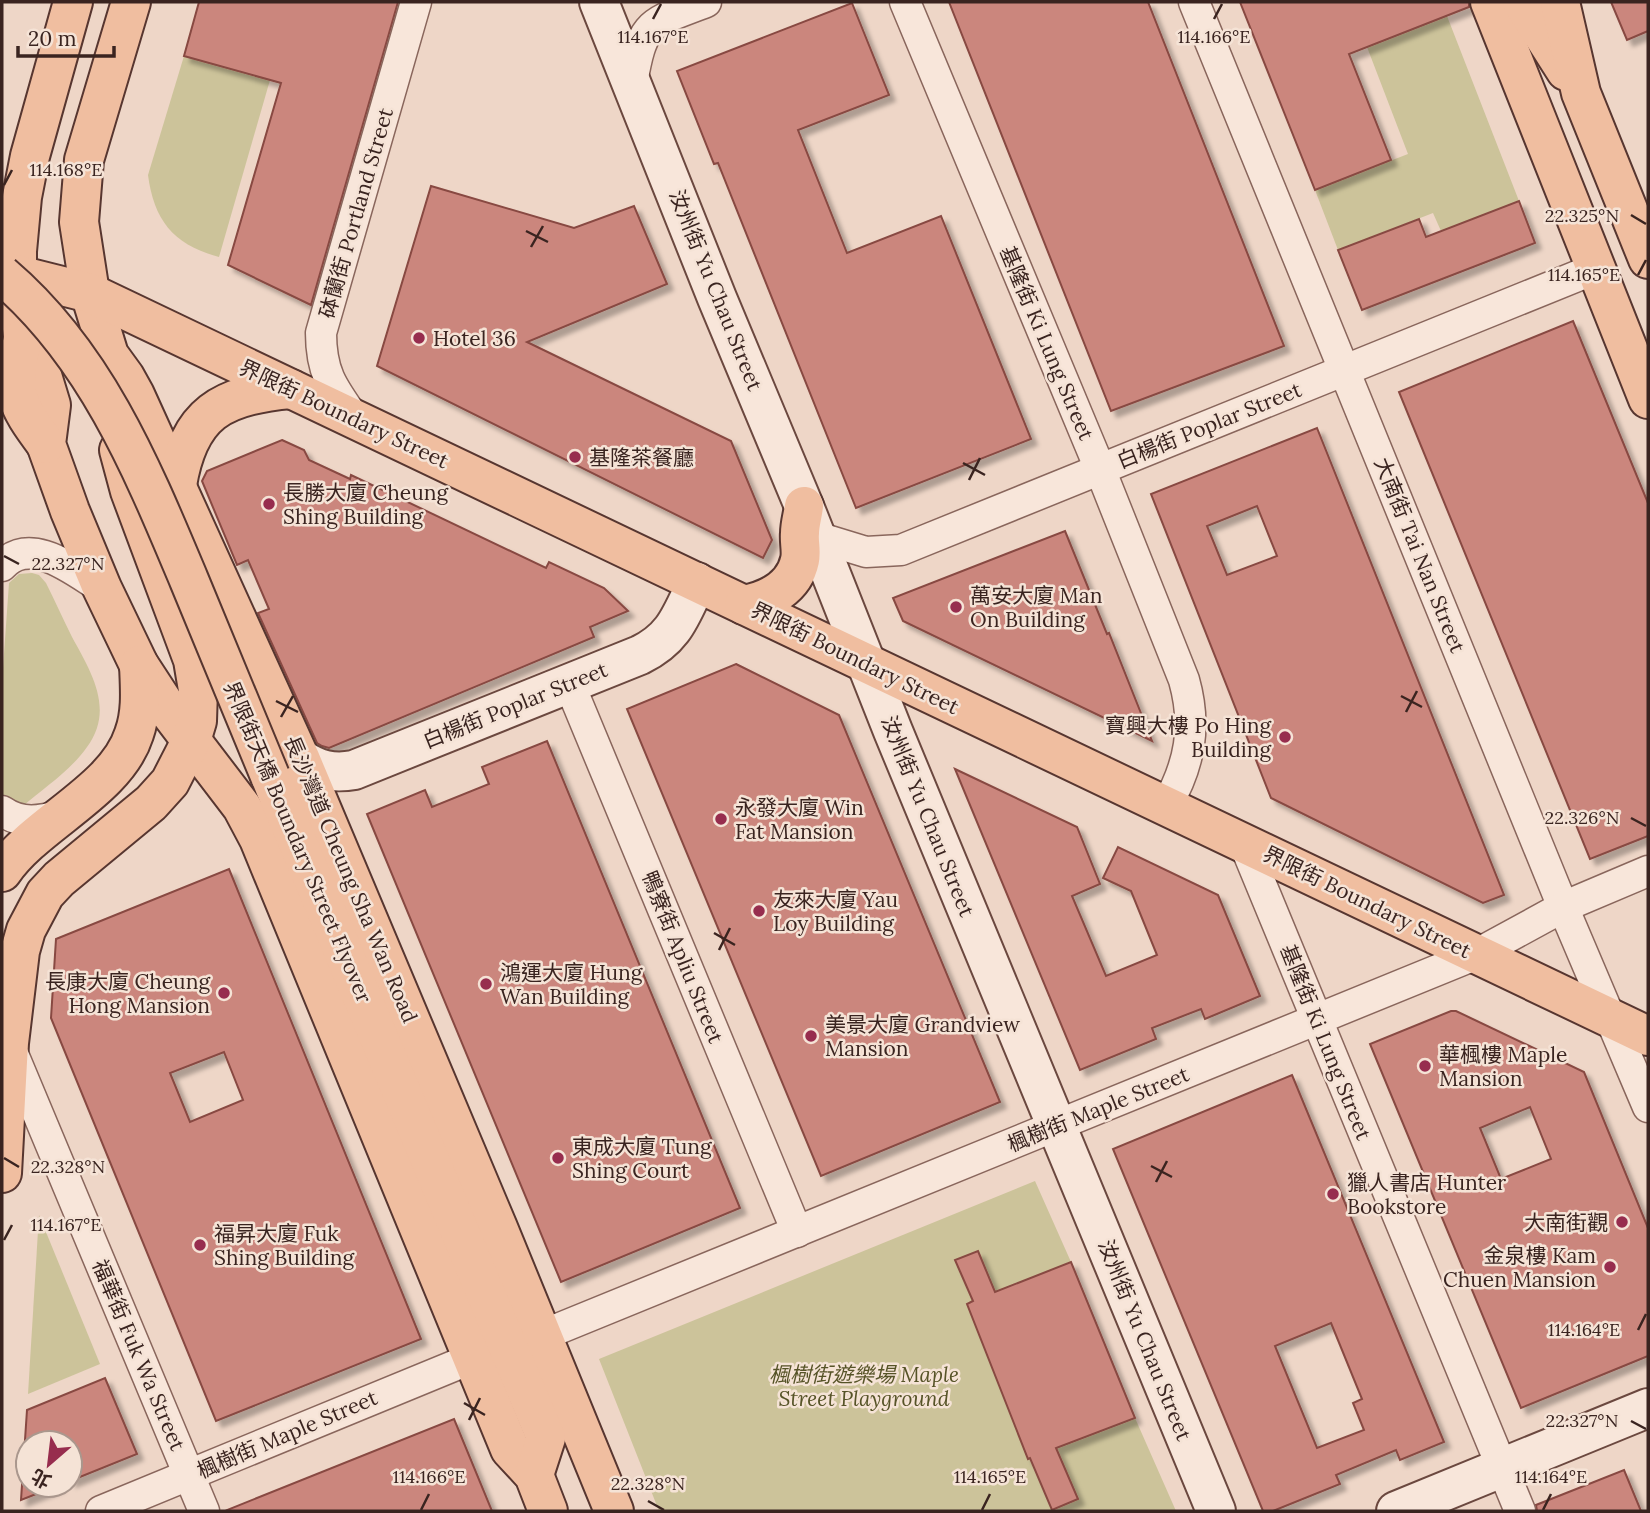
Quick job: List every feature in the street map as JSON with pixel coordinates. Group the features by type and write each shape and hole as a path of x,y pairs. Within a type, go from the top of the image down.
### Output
{"main road":[{"path":"73,2 30,156 8,262 23,339 16,362 17,398 21,410 46,444 70,511 139,665 191,741 243,807 260,839 510,1449 534,1475 548,1511"},
{"path":"2,1174 9,1043 20,951 26,930 44,894 151,803 170,782 191,741 197,721 198,690 192,660 125,474 106,389 109,355 75,289 84,160 131,2"},
{"path":"1490,2 1648,399"},
{"path":"1522,2 1581,93"},
{"path":"1560,2 1581,93 1648,260"},
{"name":"界限街 Boundary Street","path":"8,262 75,289 354,418 1648,1036"},
{"name":"界限街天橋 Boundary Street Flyover","path":"8,262 38,309 67,343 93,380 122,429 157,503 546,1438 534,1475"},
{"name":"長沙灣道 Cheung Sha Wan Road","path":"109,355 135,395 300,758 543,1335 614,1511"},
{"path":"177,485 182,457 194,431 213,411 236,398 262,391 291,389"},
{"path":"744,605 777,594 793,576 800,560 799,531 811,522"},
{"path":"2,872 28,842 99,783 127,751 138,718 139,665"}],"street":[{"name":"砵蘭街 Portland Street","path":"354,418 327,378 321,355 321,333 415,2"},
{"name":"汝州街 Yu Chau Street","path":"599,2 866,663 1216,1511"},
{"path":"632,83 639,46 653,24 706,2"},
{"name":"基隆街 Ki Lung Street","path":"905,2 1100,469 1184,680 1190,701 1191,745 1177,787 1166,806"},
{"name":"大南街 Tai Nan Street","path":"1194,2 1563,907 1648,1107"},
{"name":"白楊街 Poplar Street","path":"811,522 866,552 901,550 1597,268"},
{"path":"2,566 16,555 38,554 50,557 102,587"},
{"name":"白楊街 Poplar Street","path":"300,758 327,771 354,770 640,654 661,643 675,628 697,582"},
{"name":"鴨寮街 Apliu Street","path":"569,683 797,1232"},
{"path":"2,811 15,818 33,821 62,815"},
{"name":"基隆街 Ki Lung Street","path":"1244,843 1520,1511"},
{"name":"楓樹街 Maple Street","path":"543,1335 1477,954 1563,907 1648,871"},
{"name":"福華街 Fuk Wa Street","path":"9,1043 204,1511"},
{"name":"楓樹街 Maple Street","path":"101,1511 473,1358"},
{"path":"1396,1511 1648,1408"}],"green space":[{"path":"1447,16 1519,201 1441,231 1433,213 1338,250 1315,190 1408,154 1367,47"},
{"path":"184,56 270,80 219,257 190,246 169,229 155,206 148,175"},
{"path":"19,574 39,575 46,583 92,677 100,705 95,733 81,755 23,806 8,801 2,793 2,682 9,583"},
{"name":"楓樹街遊樂場 Maple Street Playground","path":"1035,1181 1071,1262 967,1304 1028,1459 1135,1418 1176,1511 659,1511 599,1359"},
{"path":"39,1215 100,1364 28,1394"}],"building":[{"path":"199,2 398,2 311,305 228,265 281,83 184,56"},
{"path":"949,2 1148,2 1284,346 1111,411"},
{"path":"1240,2 1469,2 1469,7 1349,54 1391,160 1315,190"},
{"path":"1611,2 1648,2 1648,31 1627,40"},
{"path":"852,3 889,95 798,130 847,253 941,216 1031,439 856,508 718,163 714,164 677,71"},
{"path":"431,186 574,228 634,206 667,284 527,342 731,441 772,540 763,558 377,366"},
{"path":"1519,201 1535,243 1362,310 1338,250 1419,219 1426,237"},
{"path":"1573,321 1648,503 1648,836 1590,859 1399,392"},
{"path":"1317,428 1504,895 1483,903 1271,798 1151,494","holes":["1257,506 1277,556 1227,575 1207,526"]},
{"path":"282,440 304,450 309,460 350,479 351,475 546,568 549,562 604,588 628,611 590,627 594,637 329,748 322,746 317,743 258,613 269,609 248,560 237,565 202,481 207,471"},
{"path":"1065,531 1152,741 903,621 893,598"},
{"path":"736,664 839,715 1000,1102 821,1176 627,709"},
{"path":"547,741 740,1208 561,1282 367,814 425,790 432,807 489,784 482,767"},
{"path":"955,769 1077,827 1100,884 1072,896 1106,976 1157,955 1131,891 1103,878 1118,847 1218,895 1260,996 1205,1019 1201,1009 1152,1028 1156,1039 1080,1070"},
{"path":"229,869 421,1339 216,1421 51,1018 56,939","holes":["224,1052 243,1100 190,1122 170,1073"]},
{"path":"1456,1011 1584,1072 1648,1228 1648,1356 1521,1408 1370,1044","holes":["1530,1107 1551,1159 1501,1179 1480,1128"]},
{"path":"1292,1075 1444,1442 1400,1460 1396,1450 1336,1475 1340,1484 1273,1511 1263,1511 1113,1149","holes":["1331,1323 1362,1399 1353,1403 1364,1430 1317,1448 1275,1346"]},
{"path":"978,1251 995,1292 1071,1262 1135,1418 1056,1448 1078,1499 1052,1510 1030,1458 1028,1459 967,1304 973,1301 955,1260"},
{"path":"105,1378 137,1454 84,1475 84,1429 26,1429 27,1410"},
{"path":"454,1419 492,1511 227,1510"},
{"path":"1624,1470 1641,1511 1537,1511 1536,1505"}],"place":[{"name":"Hotel 36","path":"419,338"},
{"name":"基隆茶餐廳","path":"575,457"},
{"name":"長勝大廈 Cheung Shing Building","path":"269,504"},
{"name":"萬安大廈 Man On Building","path":"956,607"},
{"name":"寶興大樓 Po Hing Building","path":"1285,737"},
{"name":"永發大廈 Win Fat Mansion","path":"721,819"},
{"name":"友來大廈 Yau Loy Building","path":"759,911"},
{"name":"鴻運大廈 Hung Wan Building","path":"486,984"},
{"name":"長康大廈 Cheung Hong Mansion","path":"224,993"},
{"name":"美景大廈 Grandview Mansion","path":"811,1036"},
{"name":"華楓樓 Maple Mansion","path":"1425,1066"},
{"name":"東成大廈 Tung Shing Court","path":"558,1158"},
{"name":"獵人書店 Hunter Bookstore","path":"1333,1194"},
{"name":"大南街觀","path":"1622,1222"},
{"name":"福昇大廈 Fuk Shing Building","path":"200,1245"},
{"name":"金泉樓 Kam Chuen Mansion","path":"1610,1267"}]}
